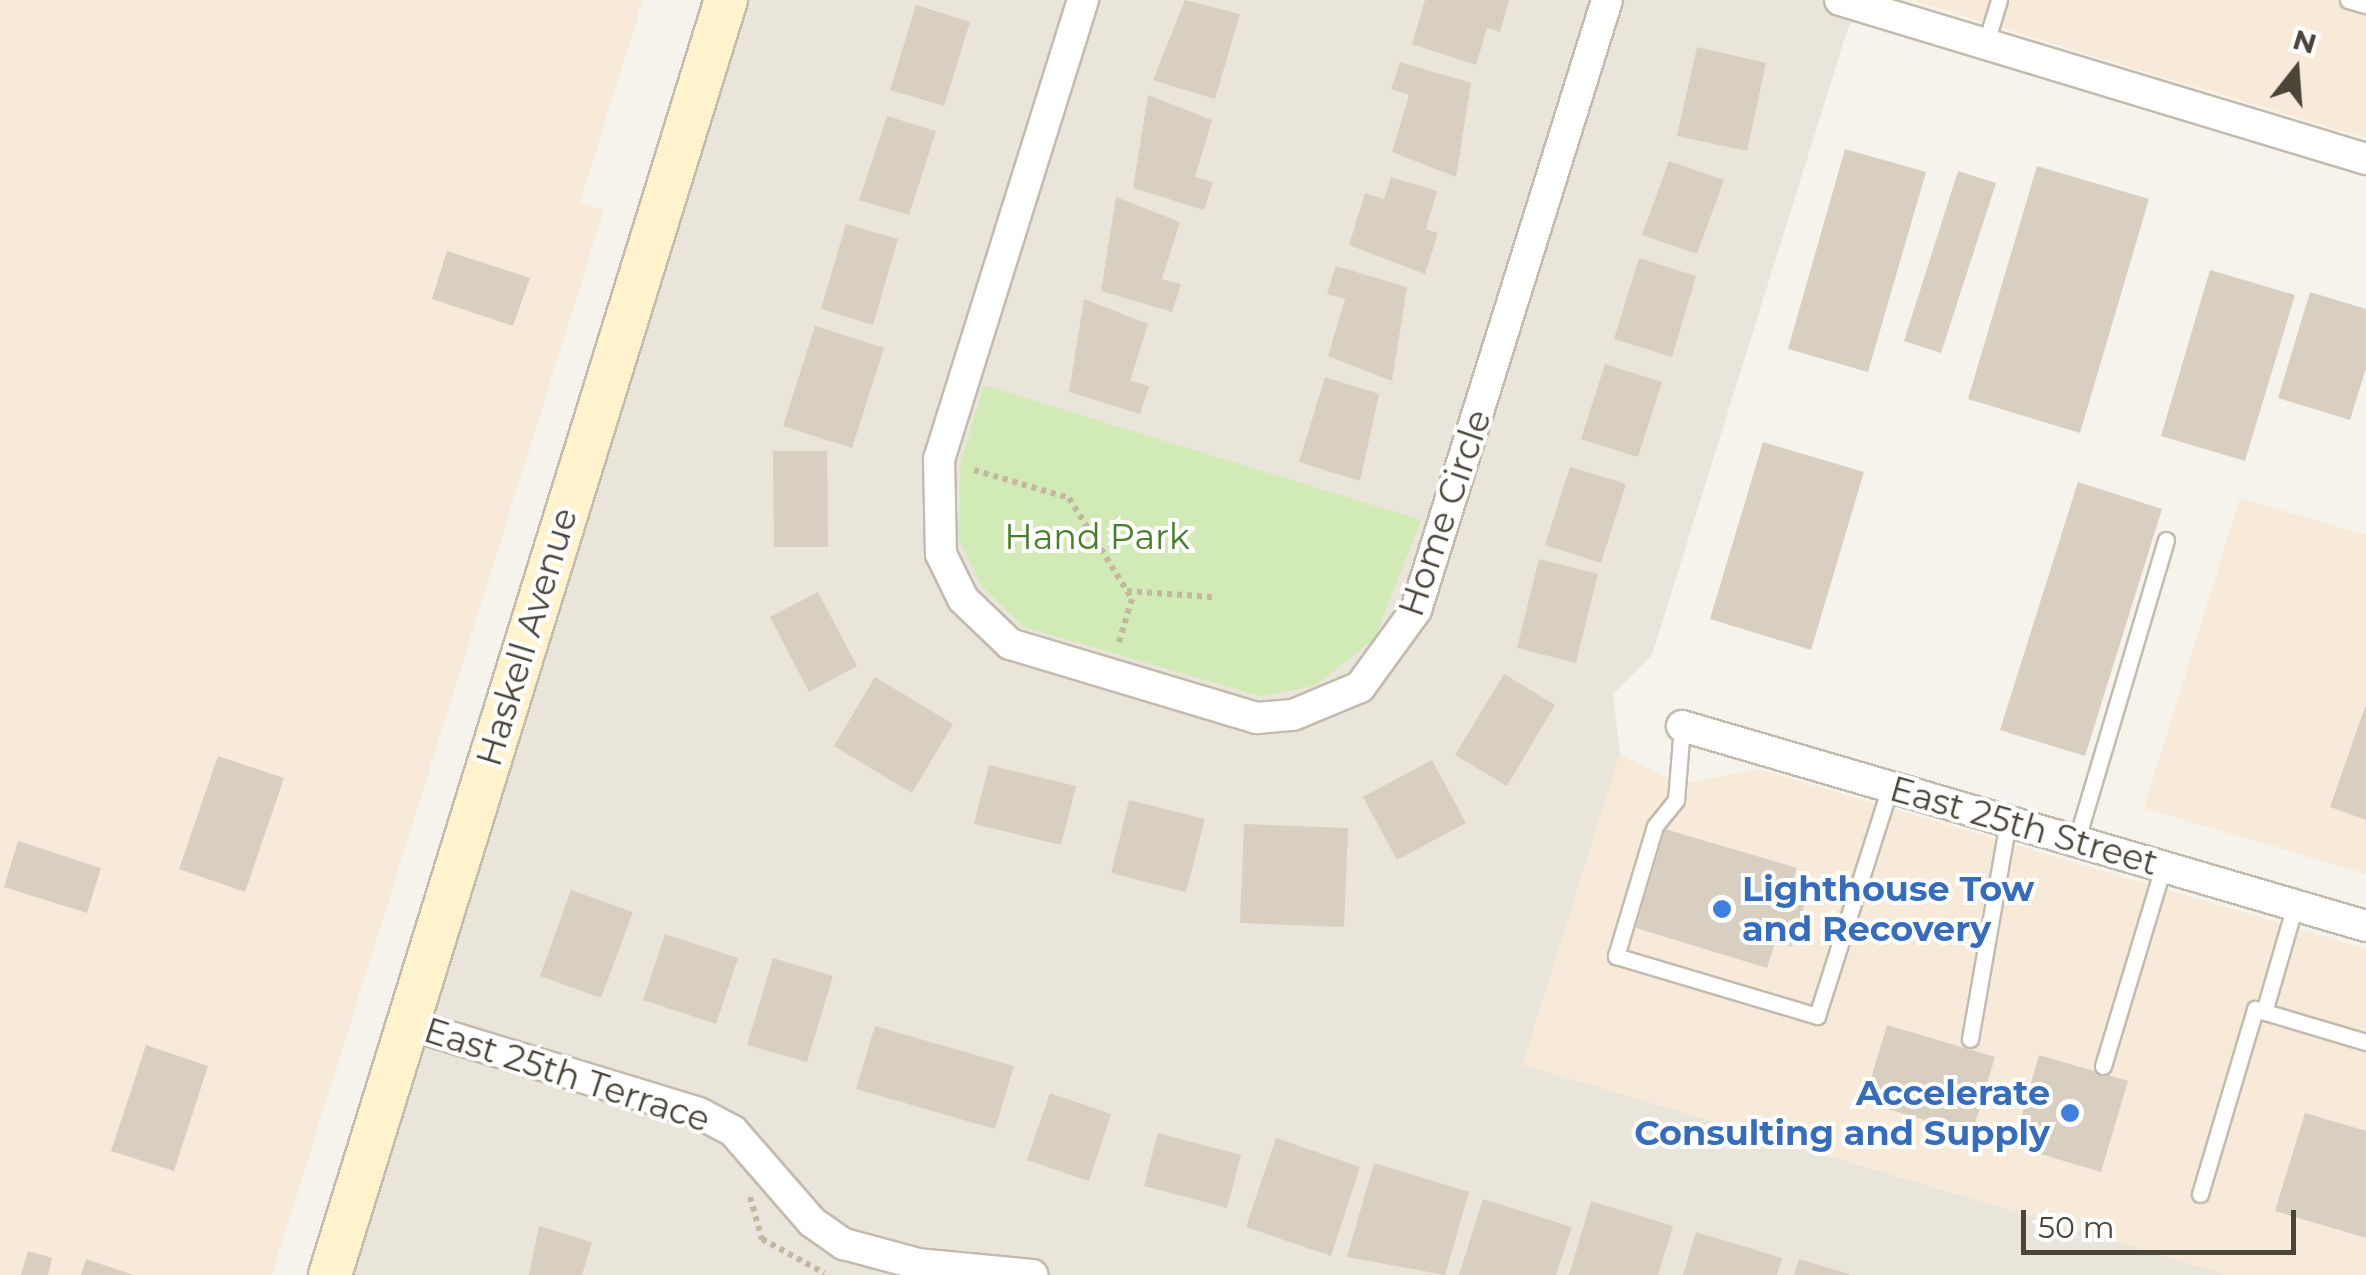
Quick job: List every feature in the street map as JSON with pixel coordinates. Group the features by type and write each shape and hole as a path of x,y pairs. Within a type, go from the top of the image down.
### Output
{"main road":[{"name":"Haskell Avenue","path":"330,1275 726,0"}],"street":[{"name":"Home Circle","path":"1083,0 938,460 941,554 963,598 1010,644 1257,718 1293,716 1360,688 1416,610 1607,0"},
{"path":"1840,0 2366,159"},
{"name":"East 25th Street","path":"1682,726 2366,926"},
{"name":"East 25th Terrace","path":"408,1024 699,1113 733,1131 812,1222 844,1244 918,1264 1032,1275"}],"lane":[{"path":"1984,46 1998,0"},
{"path":"2348,0 2366,5"},
{"path":"2076,842 2166,540"},
{"path":"1682,726 1676,800 1654,826 1616,956 1817,1016 1890,787"},
{"path":"1970,1039 2008,822"},
{"path":"2103,1066 2163,867"},
{"path":"2264,1012 2295,905"},
{"path":"2200,1194 2254,1009 2366,1042"}],"path":[{"path":"974,470 1070,498 1127,591 1118,645"},
{"path":"1127,591 1212,596"}],"shaded area":[{"path":"0,0 643,0 580,202 604,210 272,1275 0,1275"},
{"path":"726,0 1870,0 1848,28 1652,655 1613,694 1620,754 1523,1064 2228,1275 330,1275"},
{"path":"1910,0 2366,0 2366,138 2196,87"},
{"path":"2240,498 2366,535 2366,874 2144,808"},
{"path":"1620,754 1680,784 1759,769 2366,949 2366,1275 2228,1275 1523,1065"}],"green space":[{"name":"Hand Park","path":"984,385 1421,520 1375,638 1315,686 1260,696 1024,627 983,588 959,540 960,464"}],"building":[{"path":"1185,0 1240,14 1215,99 1153,80"},
{"path":"1425,0 1509,0 1500,32 1487,28 1476,65 1412,44"},
{"path":"916,5 970,22 944,106 890,90"},
{"path":"1697,47 1766,63 1747,151 1677,136"},
{"path":"1400,62 1471,83 1456,177 1392,152 1409,95 1391,89"},
{"path":"1148,95 1212,120 1195,177 1213,182 1204,210 1133,188"},
{"path":"887,116 936,131 909,215 859,200"},
{"path":"1845,149 1926,172 1868,372 1788,349"},
{"path":"1669,161 1724,180 1697,254 1642,235"},
{"path":"2037,166 2149,199 2080,433 1968,399"},
{"path":"1958,171 1996,183 1941,353 1904,341"},
{"path":"1391,177 1437,191 1426,229 1438,233 1425,274 1349,245 1365,193 1384,199"},
{"path":"1116,197 1180,222 1162,279 1181,284 1172,312 1101,291"},
{"path":"846,224 898,239 873,325 821,309"},
{"path":"447,251 530,278 513,326 432,299"},
{"path":"1639,258 1696,276 1672,357 1614,339"},
{"path":"1336,266 1407,287 1392,381 1328,356 1345,299 1327,294"},
{"path":"2210,270 2295,295 2245,461 2161,436"},
{"path":"2310,292 2366,309 2366,368 2350,420 2278,398"},
{"path":"1084,299 1148,324 1130,381 1149,386 1140,414 1069,392"},
{"path":"815,326 884,348 852,448 783,426"},
{"path":"1605,364 1662,382 1638,457 1581,439"},
{"path":"1325,377 1379,394 1360,481 1299,462"},
{"path":"1763,442 1864,472 1811,650 1710,619"},
{"path":"773,451 827,451 828,547 774,547"},
{"path":"1570,467 1626,484 1601,563 1545,545"},
{"path":"2078,482 2162,509 2085,756 2000,730"},
{"path":"1539,559 1598,574 1576,663 1517,648"},
{"path":"818,592 857,666 809,692 770,617"},
{"path":"1504,674 1555,705 1507,786 1455,755"},
{"path":"875,677 953,724 912,793 834,746"},
{"path":"2366,707 2366,820 2330,807"},
{"path":"218,756 284,778 245,892 179,869"},
{"path":"1432,760 1466,823 1397,860 1363,797"},
{"path":"989,765 1076,786 1061,845 974,824"},
{"path":"1129,800 1205,819 1186,892 1111,873"},
{"path":"1244,824 1348,828 1344,927 1240,923"},
{"name":"Lighthouse Tow and Recovery","path":"1665,829 1797,868 1792,885 1809,890 1791,947 1775,942 1767,968 1636,928"},
{"path":"18,841 101,868 87,913 4,887"},
{"path":"571,890 633,912 601,998 540,976"},
{"path":"665,934 738,958 716,1024 643,1000"},
{"path":"773,958 833,976 807,1062 747,1045"},
{"path":"1887,1025 1995,1057 1972,1134 1864,1102"},
{"path":"875,1026 1014,1066 995,1129 856,1089"},
{"path":"146,1045 208,1066 174,1171 111,1151"},
{"name":"Accelerate Consulting and Supply","path":"2039,1055 2128,1081 2101,1172 2013,1146"},
{"path":"1050,1093 1111,1114 1089,1181 1027,1160"},
{"path":"2305,1113 2366,1131 2366,1238 2275,1211"},
{"path":"1158,1133 1241,1155 1227,1208 1144,1186"},
{"path":"1276,1138 1360,1167 1331,1256 1246,1227"},
{"path":"1374,1163 1469,1192 1445,1275 1347,1257"},
{"path":"1483,1199 1572,1227 1556,1275 1459,1275"},
{"path":"1591,1201 1673,1226 1658,1275 1569,1275"},
{"path":"539,1226 592,1242 582,1275 529,1275"},
{"path":"1696,1232 1782,1258 1777,1275 1683,1275"},
{"path":"28,1251 52,1258 48,1275 21,1275"},
{"path":"86,1259 131,1274 131,1275 81,1275"},
{"path":"1799,1259 1849,1274 1849,1275 1794,1275"}],"place":[{"name":"Lighthouse Tow and Recovery","path":"1722,909"},
{"name":"Accelerate Consulting and Supply","path":"2070,1113"}]}
